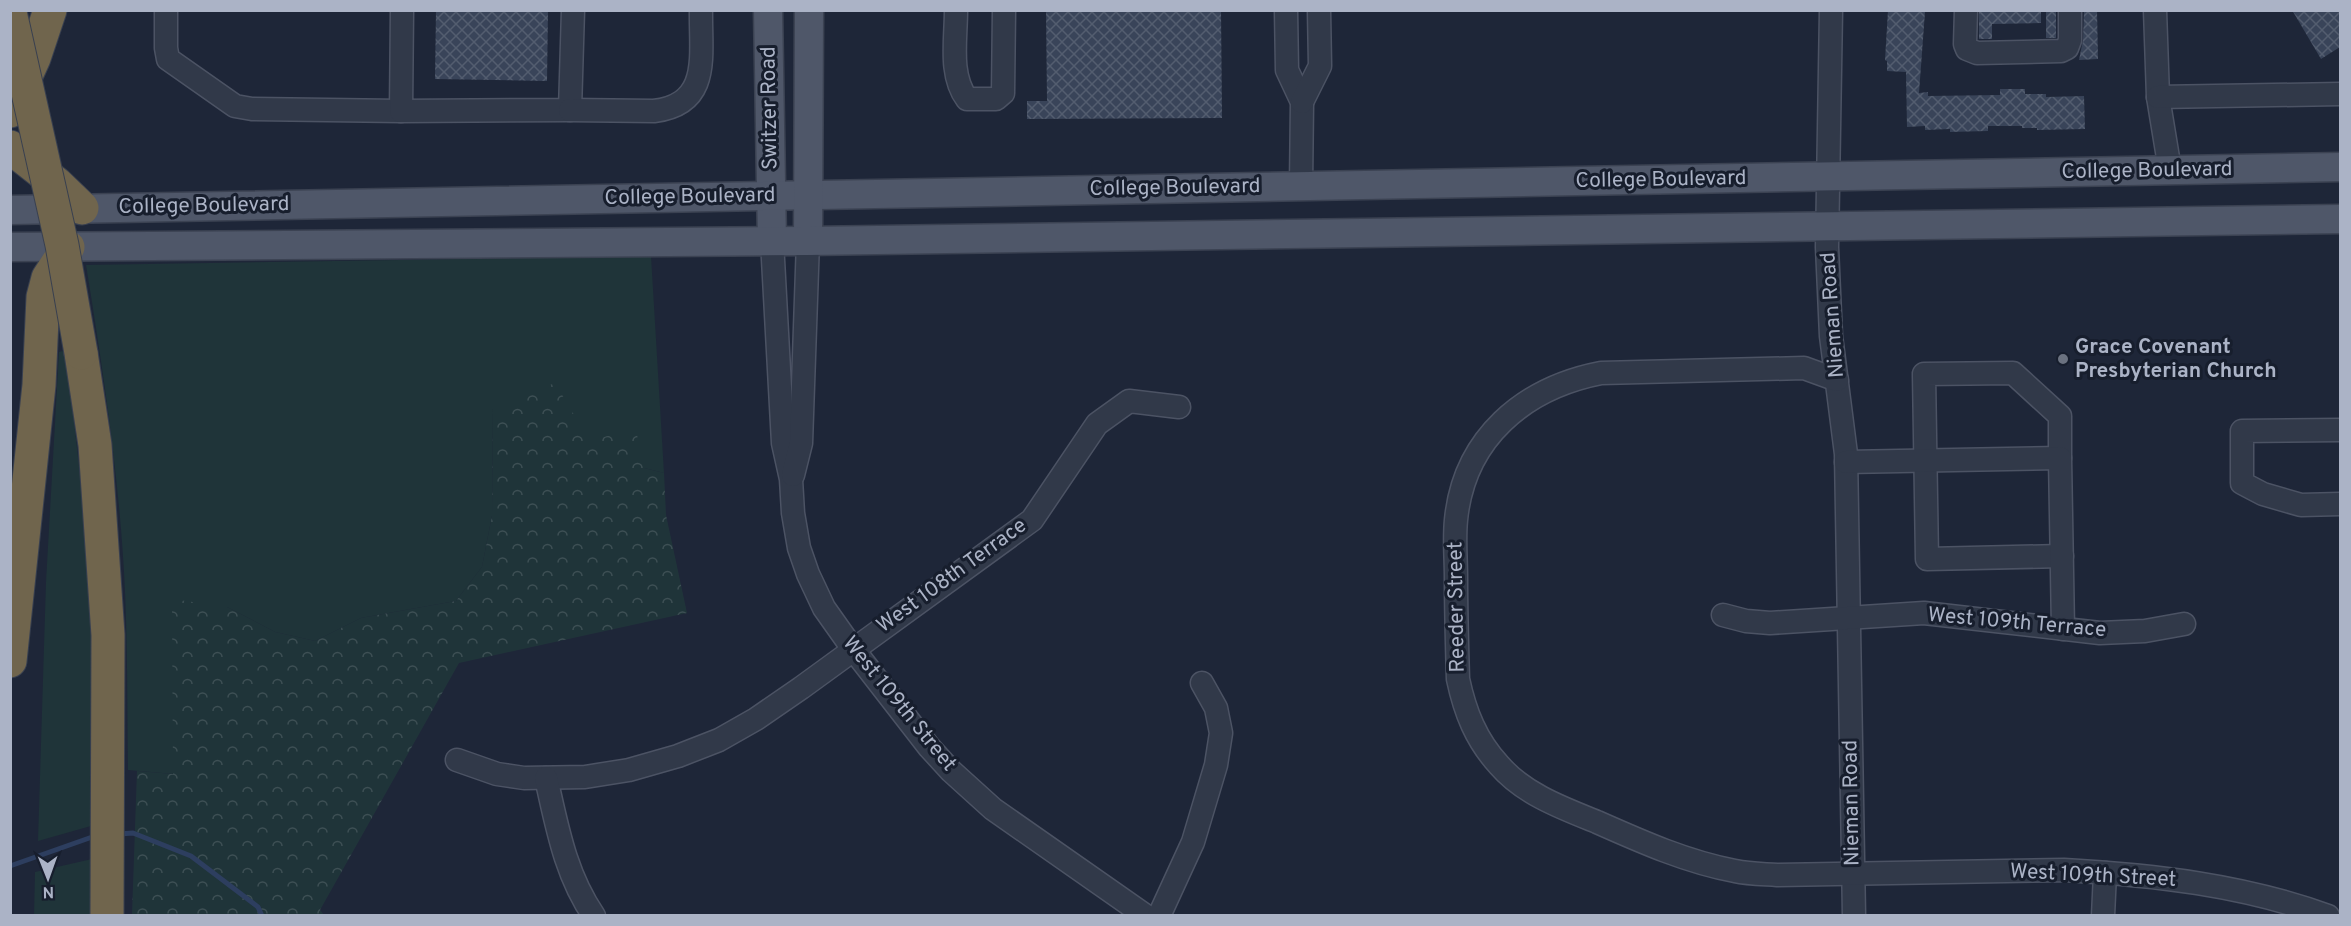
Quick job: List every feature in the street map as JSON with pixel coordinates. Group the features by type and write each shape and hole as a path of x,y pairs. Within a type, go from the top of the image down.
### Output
{"highway":[{"path":"10,111 34,58 50,10"},
{"path":"10,12 62,245 95,445 108,635 110,743 107,915"},
{"path":"10,147 57,184 82,208"},
{"path":"10,661 39,385 43,297 48,278 68,247"}],"main road":[{"name":"Switzer Road","path":"768,10 772,241"},
{"name":"Switzer Road","path":"808,241 809,10"},
{"name":"College Boulevard","path":"10,210 2340,167"},
{"name":"College Boulevard","path":"10,247 808,241 2340,219"}],"street":[{"path":"166,10 168,59 236,106 252,109 401,111 654,111 667,109 686,99 693,91 700,75 701,10"},
{"path":"401,111 402,10"},
{"path":"570,110 573,10"},
{"path":"956,10 955,72 959,88 967,99 996,99 1003,93 1004,10"},
{"path":"1286,10 1287,70 1302,102 1301,186"},
{"path":"1302,102 1320,66 1319,10"},
{"name":"Nieman Road","path":"1831,10 1827,228 1831,336 1846,462 1854,915"},
{"path":"1966,10 1965,44 1967,50 1977,53 2061,51 2067,48 2070,40 2070,10"},
{"path":"2160,13 2158,97 2170,170"},
{"path":"2158,97 2340,94"},
{"name":"West 109th Street","path":"772,241 783,443 791,480 793,513 799,548 824,608 929,747 951,771 993,809 1146,915"},
{"name":"West 109th Street","path":"791,480 801,443 808,241"},
{"path":"777,352 804,352"},
{"name":"Reeder Street","path":"1837,380 1804,368 1601,373 1574,378 1545,390 1508,416 1486,440 1473,461 1464,484 1456,518 1458,679 1463,705 1482,745 1500,767 1535,795 1693,861 1737,872 1777,875 1854,874"},
{"path":"2062,556 1927,558 1924,374 2013,373 2060,416 2060,458 2062,556 2063,629"},
{"name":"West 108th Terrace","path":"457,760 497,774 524,778 585,777 629,770 678,756 719,740 756,719 1032,520 1097,424 1129,401 1179,407"},
{"path":"2340,430 2242,432 2242,483 2264,494 2301,506 2340,504"},
{"path":"1846,462 2060,458"},
{"name":"West 109th Terrace","path":"1849,618 1924,613 2100,633 2145,631 2184,624"},
{"path":"1723,615 1770,623 1849,618"},
{"path":"1159,915 1193,842 1216,765 1221,733 1216,708 1202,683"},
{"path":"546,778 568,869 583,900 594,915"},
{"name":"West 109th Street","path":"1854,874 2064,870 2105,873 2195,881 2258,894 2328,915"},
{"path":"2103,915 2105,873"}],"green space":[{"path":"651,256 664,473 644,468 589,440 493,407 492,516 482,567 456,601 361,618 315,641 275,632 227,607 173,774 128,770 122,542 116,472 86,265"},
{"path":"66,350 88,546 93,637 91,826 38,841 46,582 59,352"},
{"path":"555,383 589,440 636,430 644,468 664,473 666,515 687,613 459,663 320,910 324,915 132,915 137,771 173,774 172,599 227,607 275,632 315,641 361,618 456,601 482,567 492,516 493,407"},
{"path":"92,859 91,915 34,916 35,872"}],"building":[{"path":"436,10 548,10 547,81 435,79"},
{"path":"1046,10 1221,10 1222,118 1027,119 1027,101 1047,101"},
{"path":"1888,10 1925,12 1919,93 1928,92 1928,96 2000,95 2000,89 2025,89 2025,94 2046,94 2046,97 2084,96 2085,129 2037,130 2037,128 2022,128 2022,126 1988,126 1988,131 1950,132 1950,129 1925,130 1925,126 1907,127 1906,72 1887,71 1885,60"},
{"path":"1979,10 2041,10 2041,23 1992,24 1992,39 1979,39"},
{"path":"2046,10 2056,10 2056,38 2046,38"},
{"path":"2084,10 2097,10 2098,59 2079,60 2083,40"},
{"path":"2292,10 2340,10 2340,47 2321,59"}],"waterway":[{"path":"119,834 133,833 191,856 258,907 262,916"},
{"path":"10,866 95,836"}],"place":[{"name":"Grace Covenant Presbyterian Church","path":"2063,359"}]}
